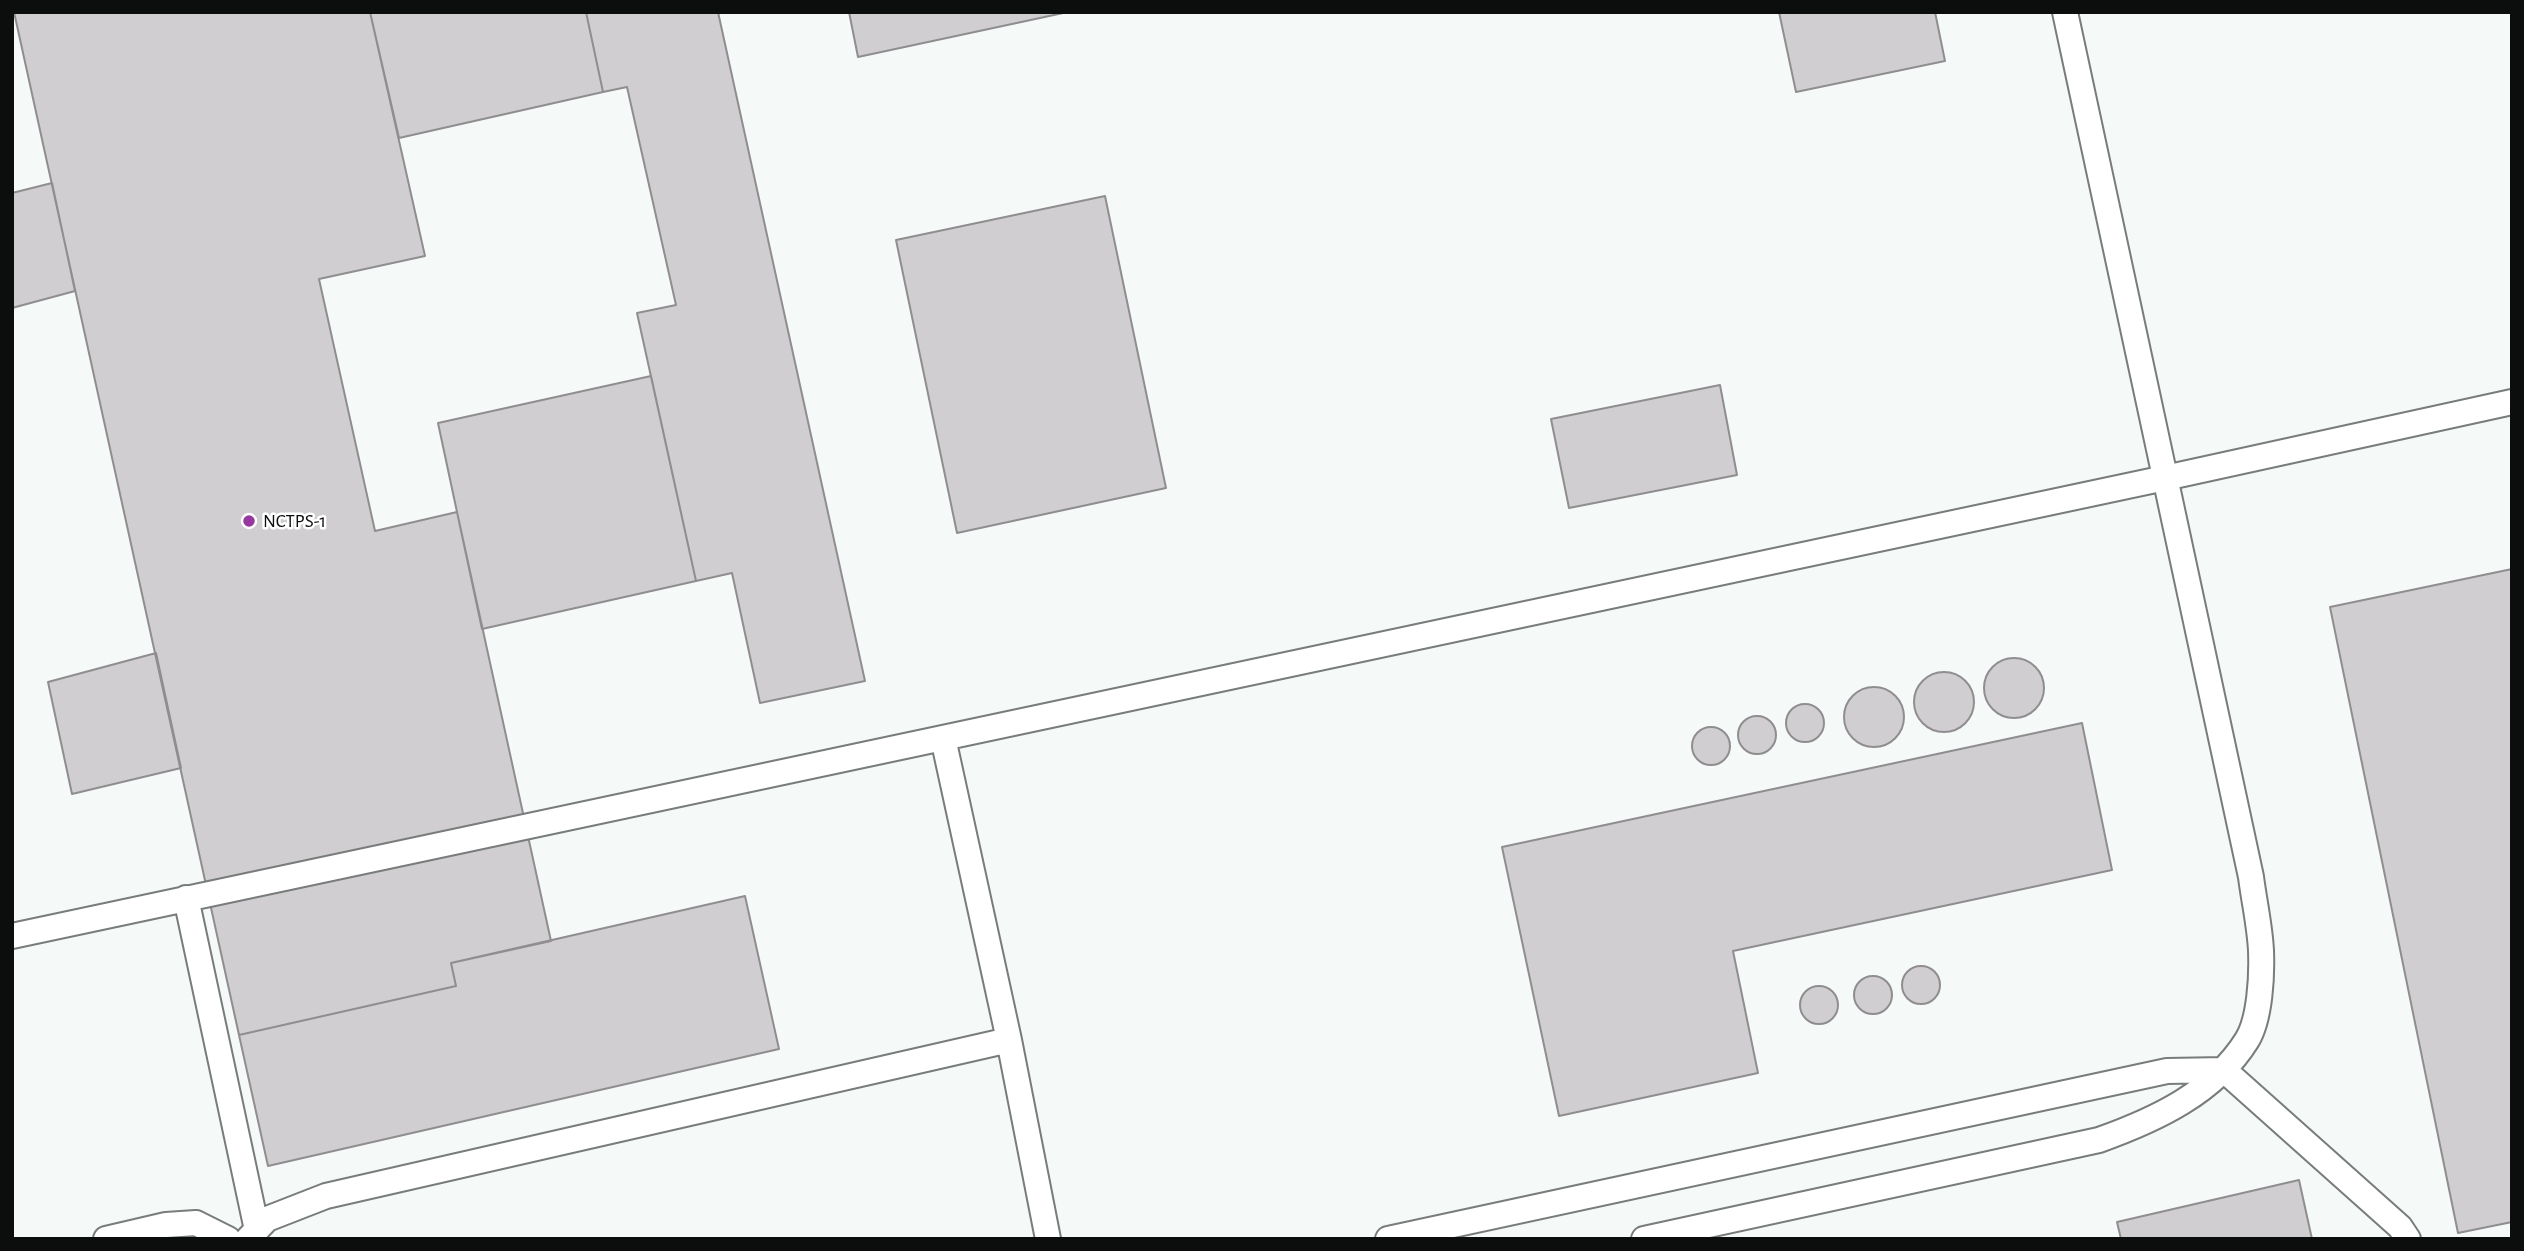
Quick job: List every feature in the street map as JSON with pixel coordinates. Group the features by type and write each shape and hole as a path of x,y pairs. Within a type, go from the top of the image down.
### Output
{"lane":[{"path":"1644,1239 2099,1140 2143,1124 2180,1104 2224,1070 2248,1038 2258,1002 2261,951 2251,877 2065,12"},
{"path":"12,936 2512,402"},
{"path":"943,738 1009,1040 1048,1239"},
{"path":"186,898 253,1234"},
{"path":"253,1234 267,1219 326,1196 1009,1040"},
{"path":"1388,1239 2167,1071 2224,1070 2391,1220 2408,1239"},
{"path":"106,1239 166,1225 196,1223 228,1239"}],"building":[{"name":"NCTPS-1","path":"14,12 370,12 425,256 319,279 375,531 457,512 551,941 451,963 456,986 239,1035"},
{"path":"370,12 586,12 603,92 399,138"},
{"path":"586,12 718,12 865,681 760,703 732,573 696,581 637,313 676,305 627,87 603,92"},
{"path":"849,12 1068,12 858,57"},
{"path":"1779,12 1935,12 1945,61 1796,92"},
{"path":"52,183 75,291 12,308 12,193"},
{"path":"1105,196 1166,488 957,533 896,240"},
{"path":"651,376 696,581 482,629 438,423"},
{"path":"1720,385 1737,475 1569,508 1551,419"},
{"path":"2512,569 2512,1222 2458,1233 2330,607"},
{"path":"156,653 181,768 72,794 48,682"},
{"path":"2014,658 2031,663 2039,671 2044,688 2039,705 2031,713 2014,718 1997,713 1989,705 1984,688 1989,671 1997,663"},
{"path":"1944,672 1961,677 1969,685 1974,702 1969,719 1961,727 1944,732 1927,727 1919,719 1914,702 1919,685 1927,677"},
{"path":"1874,687 1891,692 1899,700 1904,717 1899,734 1891,742 1874,747 1857,742 1849,734 1844,717 1849,700 1857,692"},
{"path":"1805,704 1818,710 1824,723 1818,736 1805,742 1792,736 1786,723 1792,710"},
{"path":"1757,716 1770,722 1776,735 1770,748 1757,754 1744,748 1738,735 1744,722"},
{"path":"2082,723 2112,870 1733,951 1758,1073 1559,1116 1502,847"},
{"path":"1711,727 1724,733 1730,746 1724,759 1711,765 1698,759 1692,746 1698,733"},
{"path":"745,896 779,1049 268,1166 239,1035 456,986 451,963"},
{"path":"1921,966 1934,972 1940,985 1934,998 1921,1004 1908,998 1902,985 1908,972"},
{"path":"1873,976 1886,982 1892,995 1886,1008 1873,1014 1860,1008 1854,995 1860,982"},
{"path":"1819,986 1832,992 1838,1005 1832,1018 1819,1024 1806,1018 1800,1005 1806,992"},
{"path":"2299,1180 2312,1239 2121,1239 2117,1222"}],"place":[{"name":"NCTPS-1","path":"249,521"}]}
